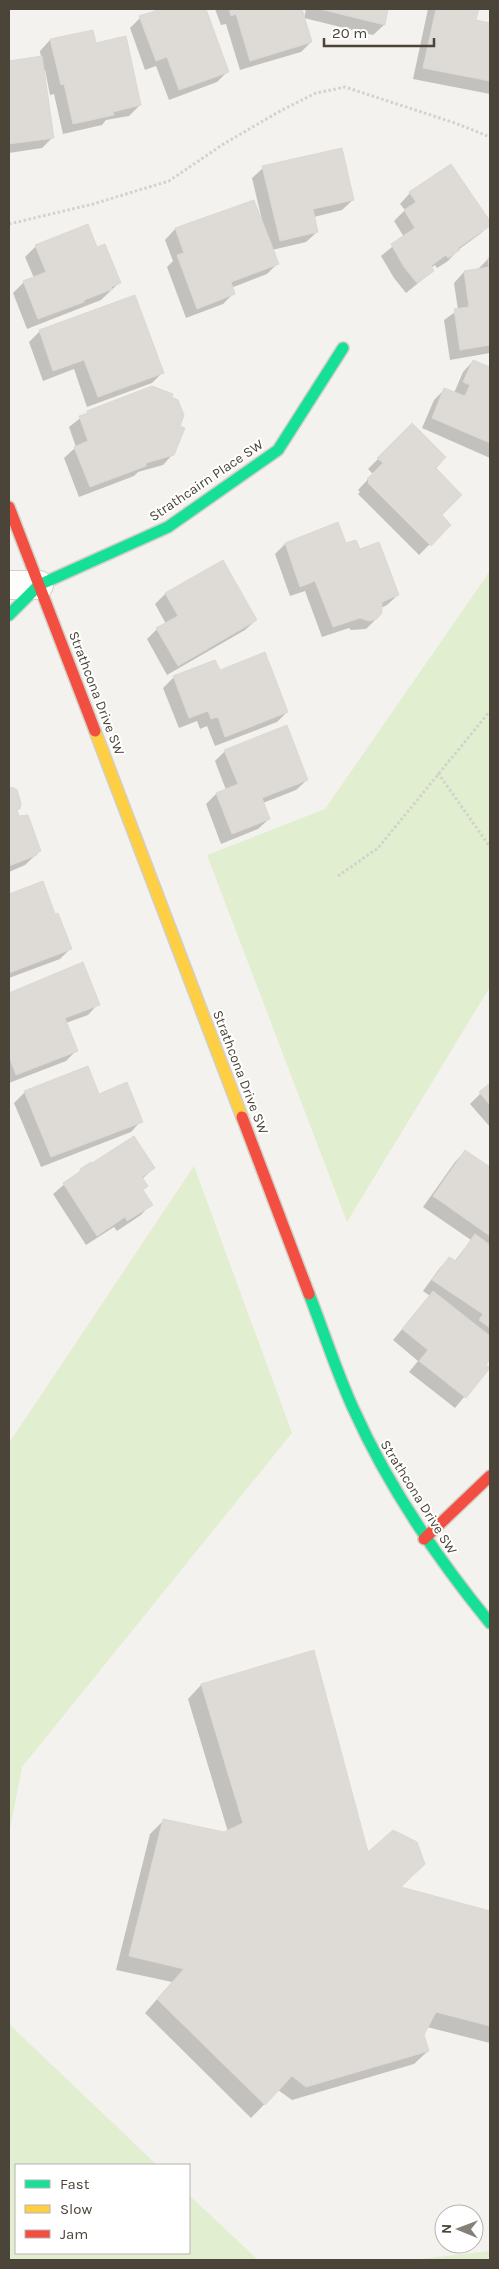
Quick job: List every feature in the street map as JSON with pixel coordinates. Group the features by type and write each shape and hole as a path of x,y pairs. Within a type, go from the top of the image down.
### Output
{"street":[{"name":"Strathcairn Place SW","path":"39,585 168,527 278,450 343,348"},
{"name":"Strathcona Drive SW","path":"9,507 352,1406 390,1483 424,1538 490,1623"},
{"path":"9,585 39,585"},
{"path":"9,615 39,585"},
{"path":"424,1538 490,1476"}],"path":[{"path":"9,224 93,204 169,181 225,143 316,93 345,88 455,122 490,137"},
{"path":"338,876 378,848 490,711"},
{"path":"438,773 490,847"}],"green space":[{"path":"490,571 490,987 347,1222 207,855 325,809"},
{"path":"194,1166 292,1433 22,1767 9,1834 9,1443"},
{"path":"9,2024 156,2164 15,2164 15,2254 190,2254 190,2196 258,2260 9,2260"},
{"path":"490,2251 490,2260 411,2260 464,2254 484,2254 484,2252"}],"building":[{"path":"161,9 206,9 229,72 179,90 167,57 156,61 139,16"},
{"path":"229,9 302,9 312,42 250,61 236,14 231,16"},
{"path":"320,9 388,9 385,25"},
{"path":"436,9 479,9 476,20 490,23 490,81 423,68"},
{"path":"93,30 96,43 126,36 141,105 113,112 114,115 73,124 64,84 61,85 50,39"},
{"path":"42,56 54,138 9,144 9,61"},
{"path":"342,148 354,200 313,209 318,232 280,241 262,166"},
{"path":"451,164 490,221 490,226 458,248 460,250 448,258 446,255 431,266 434,271 417,283 404,267 391,244 415,228 404,210 416,202 409,192"},
{"path":"254,200 279,264 231,282 235,294 197,309 177,255 184,253 175,228"},
{"path":"88,224 97,247 105,244 121,283 111,287 113,289 84,300 84,302 38,319 23,281 46,272 35,245"},
{"path":"490,257 490,345 460,350 454,309 469,307 464,271 489,267 488,258"},
{"path":"135,295 164,373 98,397 84,360 53,371 39,330"},
{"path":"473,360 490,367 490,443 432,418 444,388 465,396 470,385 463,382"},
{"path":"152,386 173,394 172,397 178,400 184,415 180,426 185,428 174,455 146,463 146,466 90,487 74,447 88,441 79,416 88,413 87,411"},
{"path":"412,423 446,457 436,468 462,495 442,515 451,525 431,546 368,483 367,479 383,463 377,458"},
{"path":"338,522 346,543 356,540 360,549 379,542 399,595 382,602 382,613 377,619 369,621 360,618 333,627 315,581 300,587 285,543"},
{"path":"223,560 257,620 178,666 156,628 178,616 165,593"},
{"path":"265,652 288,712 225,737 218,717 211,719 208,711 189,718 173,676 215,660 220,670"},
{"path":"287,725 308,780 262,798 270,819 232,834 216,793 238,784 224,750"},
{"path":"12,787 17,790 21,803 20,809 17,810 19,816 28,815 41,851 36,853 37,855 9,866 9,789"},
{"path":"43,881 55,914 58,913 72,949 9,973 9,894"},
{"path":"83,962 100,1005 65,1018 78,1051 16,1075 9,1056 9,993"},
{"path":"88,1066 99,1094 127,1082 143,1122 51,1157 24,1091"},
{"path":"490,1083 490,1105 479,1092"},
{"path":"134,1136 155,1168 142,1177 148,1186 143,1190 153,1205 127,1221 125,1217 97,1236 63,1183 81,1171 80,1169"},
{"path":"465,1150 490,1167 490,1236 433,1196"},
{"path":"475,1234 490,1245 490,1328 479,1320 483,1314 432,1280 449,1257 456,1261"},
{"path":"433,1291 490,1336 490,1360 486,1365 490,1368 466,1398 419,1361 428,1350 402,1329"},
{"path":"314,1650 368,1852 393,1830 417,1842 425,1864 401,1887 490,1911 490,2026 436,2012 424,2035 429,2051 306,2087 292,2076 265,2105 157,1999 184,1969 129,1956 163,1819 224,1832 243,1823 201,1684"}],"traffic: fast":[{"path":"9,615 39,585 168,527 278,450 343,348"},
{"path":"309,1294 347,1394 367,1437 397,1493 432,1547 490,1623"}],"traffic: slow":[{"path":"95,731 242,1117"}],"traffic: jam":[{"path":"9,507 95,731"},
{"path":"242,1117 309,1294"},
{"path":"424,1539 490,1476"}]}
